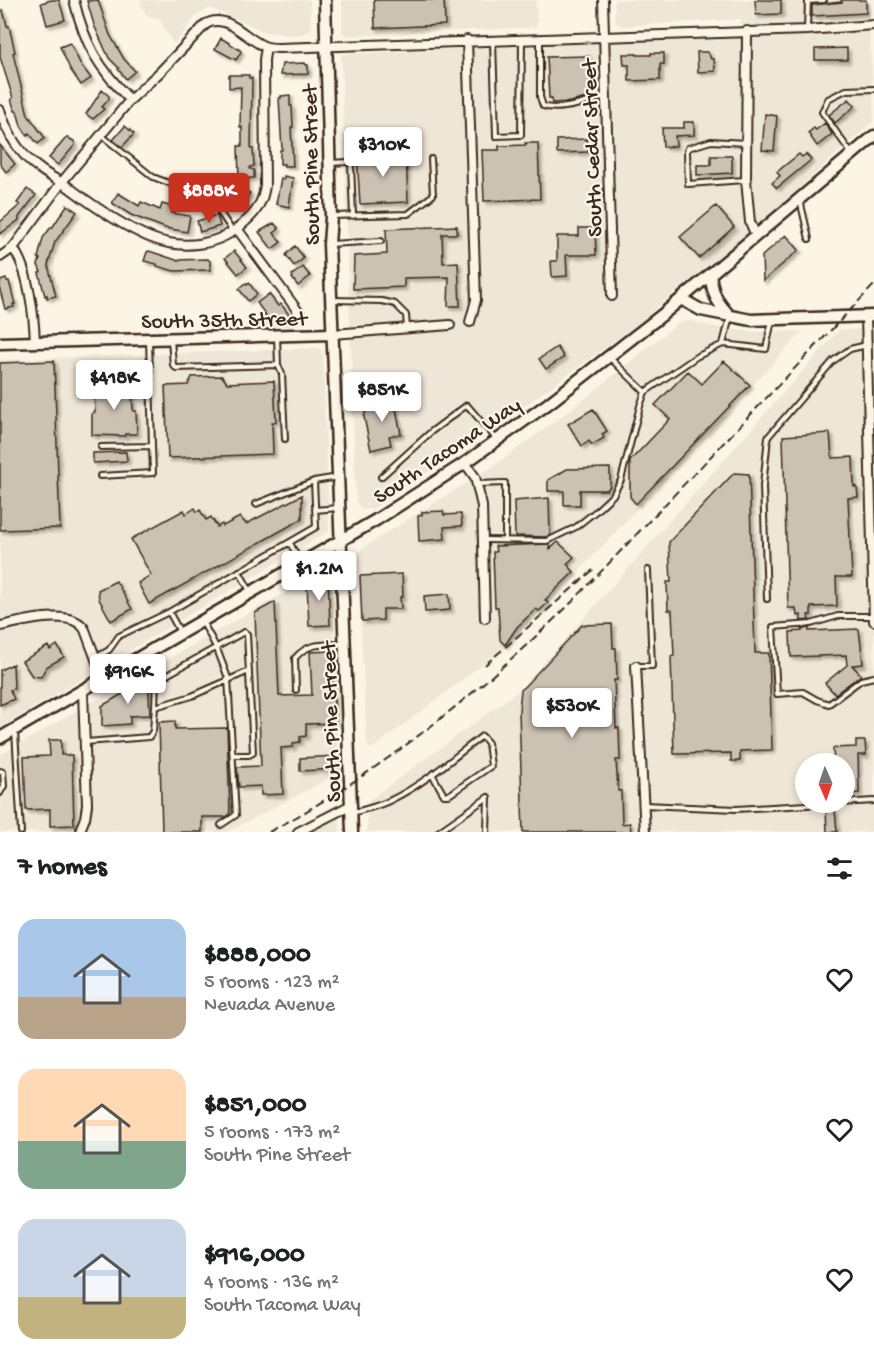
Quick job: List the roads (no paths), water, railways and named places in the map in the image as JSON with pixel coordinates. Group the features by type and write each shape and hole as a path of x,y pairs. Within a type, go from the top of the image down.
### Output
{"main road":[{"name":"South Pine Street","path":"325,0 331,216 329,244 352,832"},
{"name":"South Tacoma Way","path":"0,738 376,520 465,463 549,403 681,299 874,136"},
{"path":"710,274 713,294 730,316"},
{"path":"681,299 701,310 751,320 870,316"},
{"name":"South 35th Street","path":"0,343 333,334"}],"street":[{"path":"74,0 86,42 99,66 130,100"},
{"name":"South Cedar Street","path":"603,0 612,296"},
{"path":"0,256 13,249 62,182 130,100 206,24 214,20 226,23 266,47 807,30 874,25"},
{"path":"747,31 746,180 750,222 756,236"},
{"path":"467,40 476,300 470,322"},
{"path":"0,110 9,133 23,154 41,170 87,201 151,238 167,243 213,243 236,231 253,215 260,203 265,186 264,60 266,47"},
{"path":"236,231 300,314"},
{"path":"13,249 18,256 33,309 35,342"},
{"path":"870,316 867,344 874,621"},
{"name":"South 35th Street","path":"333,334 450,325"},
{"path":"465,463 478,484 482,506 485,618"},
{"path":"0,626 53,618 75,620 85,630 104,678"},
{"path":"636,666 645,832"},
{"path":"78,830 85,818 87,805 83,691"},
{"path":"298,832 351,809"}],"lane":[{"path":"807,30 808,1 824,0"},
{"path":"540,39 540,97 543,106 587,103 606,95"},
{"path":"493,41 496,136 504,136 521,135 522,40"},
{"path":"852,155 822,112 828,99 846,90 874,89"},
{"path":"101,135 153,177 211,199 236,231"},
{"path":"746,143 711,141 688,148 688,184 746,180"},
{"path":"331,216 408,214 434,195 431,159"},
{"path":"329,163 348,162 351,164 353,216"},
{"path":"799,199 809,239"},
{"path":"329,244 381,242"},
{"path":"332,300 382,301 395,304 406,315 406,330"},
{"path":"723,344 730,316"},
{"path":"483,540 547,541 576,527 613,495 621,480 645,392 696,357 723,344 766,349 772,320"},
{"path":"277,336 278,365 282,374 285,439"},
{"path":"171,338 172,366 176,368 278,365"},
{"path":"100,476 153,473 149,339"},
{"path":"767,600 763,486 768,438 833,361 850,349 867,344"},
{"path":"608,355 645,392"},
{"path":"103,369 149,368"},
{"path":"381,477 432,431 467,405 497,440"},
{"path":"102,447 152,446"},
{"path":"256,504 314,481 339,477"},
{"path":"95,658 109,650 119,636 169,612 316,527 314,481"},
{"path":"478,484 505,483 505,540"},
{"path":"315,510 340,508"},
{"path":"290,543 301,563"},
{"path":"636,666 652,666 648,570"},
{"path":"239,571 251,592"},
{"path":"169,612 180,632"},
{"path":"874,616 838,616 811,624 773,627 777,694 803,692 829,704 861,680 874,677"},
{"path":"202,620 217,649 228,678 236,816 220,825"},
{"path":"156,681 244,632 247,634 253,753 233,756"},
{"path":"296,690 295,658 301,651 310,645 346,644"},
{"path":"85,742 149,737 153,731 156,681 142,656"},
{"path":"155,707 192,696 228,678 249,671"},
{"path":"15,730 21,832"},
{"path":"351,809 392,800 432,774 482,736 488,743 491,766 449,795 444,795 432,774"},
{"path":"0,771 3,772 4,786 0,793"},
{"path":"438,832 488,797 487,832"},
{"path":"643,805 736,809 874,801"}],"railway":[{"path":"269,832 311,808 391,756 503,666 573,601 874,285"},
{"path":"485,665 593,570"}]}
